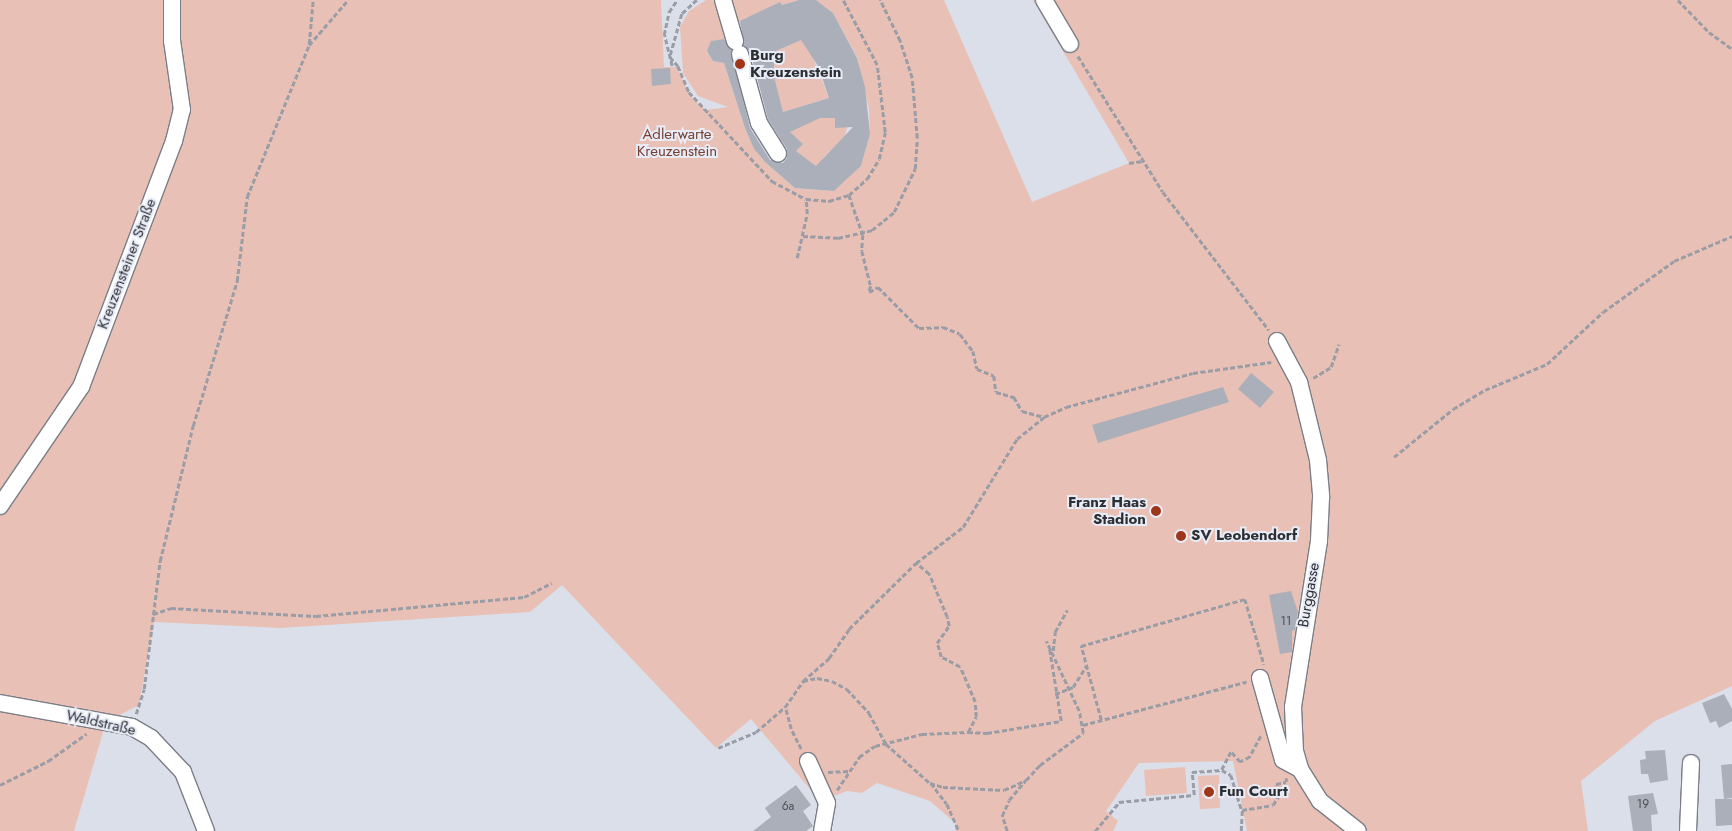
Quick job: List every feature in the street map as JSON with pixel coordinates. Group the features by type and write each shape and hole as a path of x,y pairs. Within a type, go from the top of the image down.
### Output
{"street":[{"name":"Kreuzensteiner Straße","path":"0,506 81,387 174,141 182,110 172,41 172,0"},
{"path":"723,0 759,123 778,154"},
{"path":"1044,0 1070,44"},
{"name":"Burggasse","path":"1277,342 1289,360 1299,382 1318,460 1321,498 1319,541 1293,707 1292,733 1300,768 1320,801 1358,831"},
{"path":"1260,678 1283,760 1300,768"},
{"name":"Waldstraße","path":"0,703 132,727 152,738 183,772 206,831"},
{"path":"1688,831 1691,763"},
{"path":"811,767 827,803 822,831"}],"path":[{"path":"132,727 144,690 160,561 192,426 239,272 246,197 309,45 313,0"},
{"path":"309,45 348,0"},
{"path":"672,66 665,46 665,23 677,0"},
{"path":"670,57 682,14 697,0"},
{"path":"670,57 678,66 689,92 762,172 790,193 806,198 828,201 849,195 875,169 885,132 877,65 843,0"},
{"path":"803,236 838,238 863,235 887,218 902,201 915,169 917,138 912,78 900,41 880,0"},
{"path":"1678,0 1732,49"},
{"path":"1070,44 1143,161 1188,226 1277,342"},
{"path":"1129,163 1143,161"},
{"path":"849,195 863,235 862,251 871,286 869,292 878,288 919,328 943,327 960,334 973,351 977,369 994,376 996,392 1014,397 1022,411 1044,417"},
{"path":"797,258 807,214 806,198"},
{"path":"1394,457 1453,409 1485,390 1547,364 1603,312 1674,261 1732,236"},
{"path":"1299,382 1319,376 1331,367 1339,344"},
{"path":"718,748 756,732 785,707 804,681 829,658 849,629 916,563 962,527 1017,439 1044,417 1075,404 1194,374 1289,360"},
{"path":"916,563 928,574 947,617 949,626 937,643 942,657 960,667 975,702 976,717 968,732"},
{"path":"153,614 171,608 326,615 524,597 552,583"},
{"path":"1083,725 1268,676 1246,599 1081,646 1101,720"},
{"path":"1057,664 1053,640 1067,610"},
{"path":"836,791 859,757 875,746 922,734 987,733 1061,720 1047,641 1083,725 1078,739 1040,765 1008,800 1002,816 1007,831"},
{"path":"1056,694 1069,691 1086,664"},
{"path":"804,681 816,678 846,689 869,713 886,744 930,783 947,804 959,831"},
{"path":"785,707 791,729 811,767 849,771"},
{"path":"0,785 48,762 106,722"},
{"path":"1222,770 1229,753 1231,752 1240,762 1250,757 1259,737 1266,732 1275,731"},
{"path":"1242,810 1273,805 1281,792 1276,784 1286,782 1283,760"},
{"path":"1095,831 1119,802 1194,795 1192,772 1222,770 1231,775 1242,810 1241,831"},
{"path":"930,783 943,788 1004,790 1026,780"}],"green space":[{"name":"Adlerwarte Kreuzenstein","path":"0,0 661,0 664,67 677,67 691,97 706,110 728,107 698,96 683,73 680,27 689,11 706,0 799,0 782,5 780,2 771,6 771,9 738,22 726,39 712,41 707,51 713,61 724,63 745,128 754,149 765,162 795,188 834,191 861,166 870,134 869,109 857,57 833,13 816,0 944,0 1032,202 1129,163 1033,0 1732,0 1732,686 1655,721 1581,781 1588,831 1247,831 1233,761 1139,763 1106,811 1118,821 1113,831 955,831 955,823 930,801 877,783 862,793 847,791 820,801 751,719 716,748 562,585 530,612 280,628 154,622 139,705 106,722 74,831 0,831"},
{"path":"805,38 829,98 783,112 773,72 776,51"},
{"path":"825,116 835,118 847,127 841,155 833,148 823,158 832,166 817,167 796,151 803,144 794,136 778,144 776,141 803,123"},
{"path":"1185,767 1187,793 1146,796 1144,770"},
{"name":"Fun Court","path":"1219,775 1220,808 1200,809 1198,776"}],"building":[{"name":"Burg Kreuzenstein","path":"799,0 816,0 833,13 857,58 865,87 870,134 861,166 834,191 795,188 765,162 754,149 745,128 724,63 713,61 707,51 711,41 724,39 731,50 750,128 770,160 783,163 787,158 787,149 768,119 750,51 744,45 740,21 780,2 782,5","holes":["801,40 818,66 829,98 783,112 773,72 776,51","820,118 835,118 835,128 853,127 816,166 796,151 803,144 790,132"]},
{"path":"670,68 671,84 652,86 651,69"},
{"path":"1251,373 1274,392 1260,408 1238,389"},
{"path":"1223,387 1229,402 1098,443 1092,425"},
{"path":"1291,591 1298,612 1295,630 1292,631 1292,652 1280,654 1269,595"},
{"path":"1724,694 1732,709 1732,721 1719,728 1716,721 1710,723 1702,703"},
{"path":"1665,750 1668,780 1650,783 1648,774 1641,774 1640,760 1646,759 1645,751"},
{"path":"1732,764 1732,798 1724,799 1721,765"},
{"path":"796,785 811,805 803,811 813,826 806,831 753,831 771,817 765,808"},
{"path":"1653,793 1658,814 1651,815 1652,831 1633,831 1628,796"},
{"path":"1715,799 1732,799 1732,825 1716,826"}],"place":[{"name":"Burg Kreuzenstein","path":"740,64"},
{"name":"Franz Haas Stadion","path":"1156,511"},
{"name":"SV Leobendorf","path":"1181,536"},
{"name":"Fun Court","path":"1209,792"}]}
